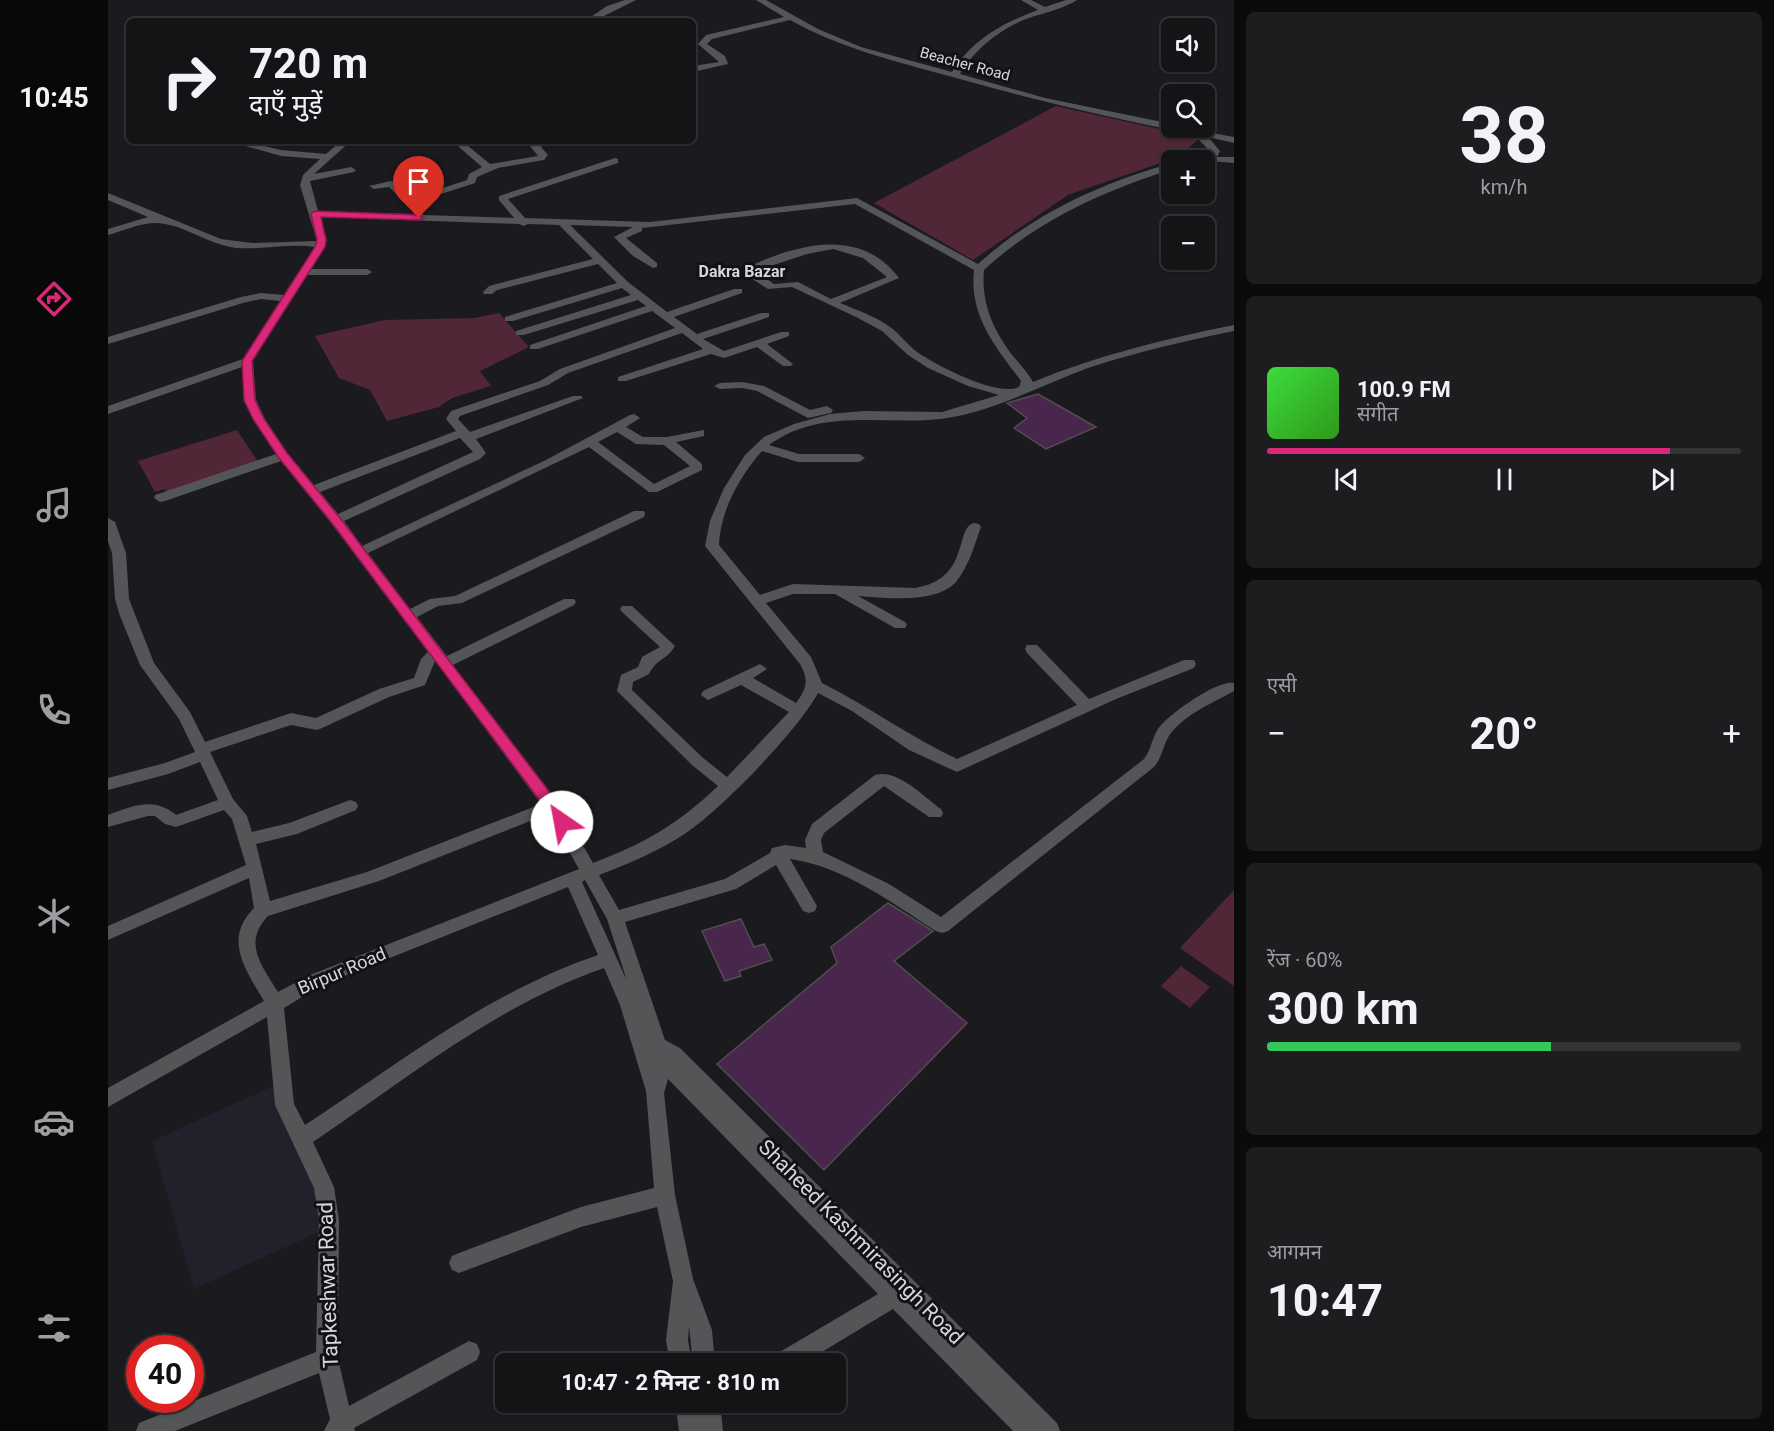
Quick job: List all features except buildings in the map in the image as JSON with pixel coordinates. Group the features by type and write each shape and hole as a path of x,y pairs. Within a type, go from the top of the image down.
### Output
{"street":[{"path":"594,18 610,8 632,0"},
{"name":"Beacher Road","path":"760,0 790,18 858,49 1044,100 1161,124"},
{"path":"1025,0 1049,9"},
{"path":"1039,0 1049,9"},
{"path":"955,75 965,57 982,39 1073,0"},
{"path":"696,69 724,64 722,58 702,44 709,37 790,18"},
{"name":"Beacher Road","path":"1215,136 1234,140"},
{"path":"1205,138 1214,150"},
{"path":"244,144 281,153 327,157"},
{"path":"306,179 342,144"},
{"path":"462,144 490,169"},
{"path":"402,193 423,195 445,192 472,182 474,174 511,161 541,158 543,155 535,146 539,144"},
{"path":"1215,160 1234,159"},
{"path":"524,223 502,198 615,161"},
{"path":"306,179 351,170"},
{"path":"1018,393 1027,381 998,343 978,306 976,292 979,269 1030,229 1076,200 1161,170"},
{"path":"108,410 247,361 306,272 321,244 306,179"},
{"path":"374,186 389,183 418,210 419,218"},
{"path":"108,196 159,219 183,225 216,241 240,245 321,244"},
{"path":"315,214 524,223 650,225 857,201 979,269"},
{"path":"108,232 142,221 159,219"},
{"path":"563,224 638,296 711,350 724,355 786,334"},
{"path":"650,225 619,237 653,265"},
{"path":"832,302 894,278 885,267 871,258 834,246 747,271 772,287 794,284 882,326 919,357 978,387 1018,393"},
{"path":"488,292 493,288 599,261"},
{"path":"306,272 367,272"},
{"path":"509,320 624,284"},
{"path":"665,316 738,291"},
{"path":"108,341 240,300 261,296 288,299"},
{"path":"520,333 638,296"},
{"path":"534,347 652,307"},
{"path":"695,338 765,315"},
{"path":"720,386 742,385 760,388 808,414 830,409 862,415 924,418 954,413 1018,393 1083,366 1234,328"},
{"path":"336,520 480,453 452,420 458,412 683,329"},
{"path":"759,343 786,364"},
{"path":"622,379 711,350"},
{"path":"247,361 250,400 259,419 283,456 336,520 552,806 590,872 615,918 665,1054 655,1090"},
{"path":"312,491 577,398"},
{"path":"862,415 819,420 760,446 727,496 711,538 712,546 806,661 813,673 814,685 857,707 914,746 954,766 1012,742 1087,706 1190,664"},
{"path":"360,552 590,442 634,418"},
{"path":"618,427 640,441 668,441 700,433"},
{"path":"590,442 653,489 698,467 668,441"},
{"path":"760,446 798,458 859,458"},
{"path":"160,498 283,456"},
{"path":"407,616 435,602 457,600 639,514"},
{"path":"108,522 119,553 122,599 130,626 147,664 185,716 221,786 227,803 239,816 255,868 263,910"},
{"path":"758,601 793,589 840,592 933,590 943,586 963,558 974,527"},
{"path":"840,592 900,625"},
{"path":"108,784 168,768 202,752 280,722 291,719 312,724 330,719 384,693 420,681 428,659 439,659 569,602"},
{"path":"627,609 668,646 665,651 647,661 644,670 626,679 624,691 697,761 727,785"},
{"path":"1032,649 1087,706"},
{"path":"708,695 760,669"},
{"path":"741,678 800,712"},
{"name":"Birpur Road","path":"108,1098 316,980 641,851 686,824 727,785 800,712 814,685"},
{"path":"615,918 730,884 778,853 816,856 883,889 942,926 1149,763 1157,752 1165,729 1185,713 1229,687"},
{"path":"816,856 813,840 818,829 881,779 890,781 935,813"},
{"path":"108,821 152,810 162,812 169,819 176,821 227,803"},
{"path":"247,840 291,829 350,806"},
{"path":"274,1002 252,965 246,944 250,923 263,910 311,899 389,871 552,806"},
{"path":"778,853 809,906"},
{"path":"108,933 153,917 205,889 255,868"},
{"path":"572,878 629,1005 655,1090 665,1195 683,1279 701,1330 703,1353"},
{"path":"302,1138 427,1052 511,999 576,968 608,959"},
{"name":"Tapkeshwar Road","path":"274,1002 285,1105 324,1187 329,1220 327,1359 340,1428"},
{"name":"Shaheed Kashmirasingh Road","path":"665,1054 1029,1431"},
{"name":"Shaheed Kashmirasingh Road","path":"665,1054 1049,1431"},
{"path":"459,1263 581,1217 665,1195"},
{"path":"679,1353 677,1340 683,1279"},
{"path":"800,1353 896,1295"},
{"path":"340,1428 469,1352"},
{"path":"147,1431 327,1359"},
{"path":"711,1413 712,1431"}],"shaded area":[{"path":"1056,106 1161,129 1161,138 1200,138 1186,150 1161,150 1161,163 1068,195 973,260 874,203"},
{"path":"499,313 529,347 480,371 491,386 452,398 439,407 387,421 370,390 339,378 315,336 385,320 474,318"},
{"path":"237,430 259,463 167,493 165,489 155,492 138,461"},
{"path":"1234,890 1234,986 1180,948"},
{"path":"1181,966 1210,987 1190,1008 1161,986"},
{"path":"273,1086 318,1193 321,1231 194,1289 152,1141"}],"district":[{"name":"Dakra Bazar","path":"742,271"}],"route":[{"path":"419,218 315,214 322,240 320,247 247,361 246,381 250,400 259,419 283,456 336,520 562,822"}]}
